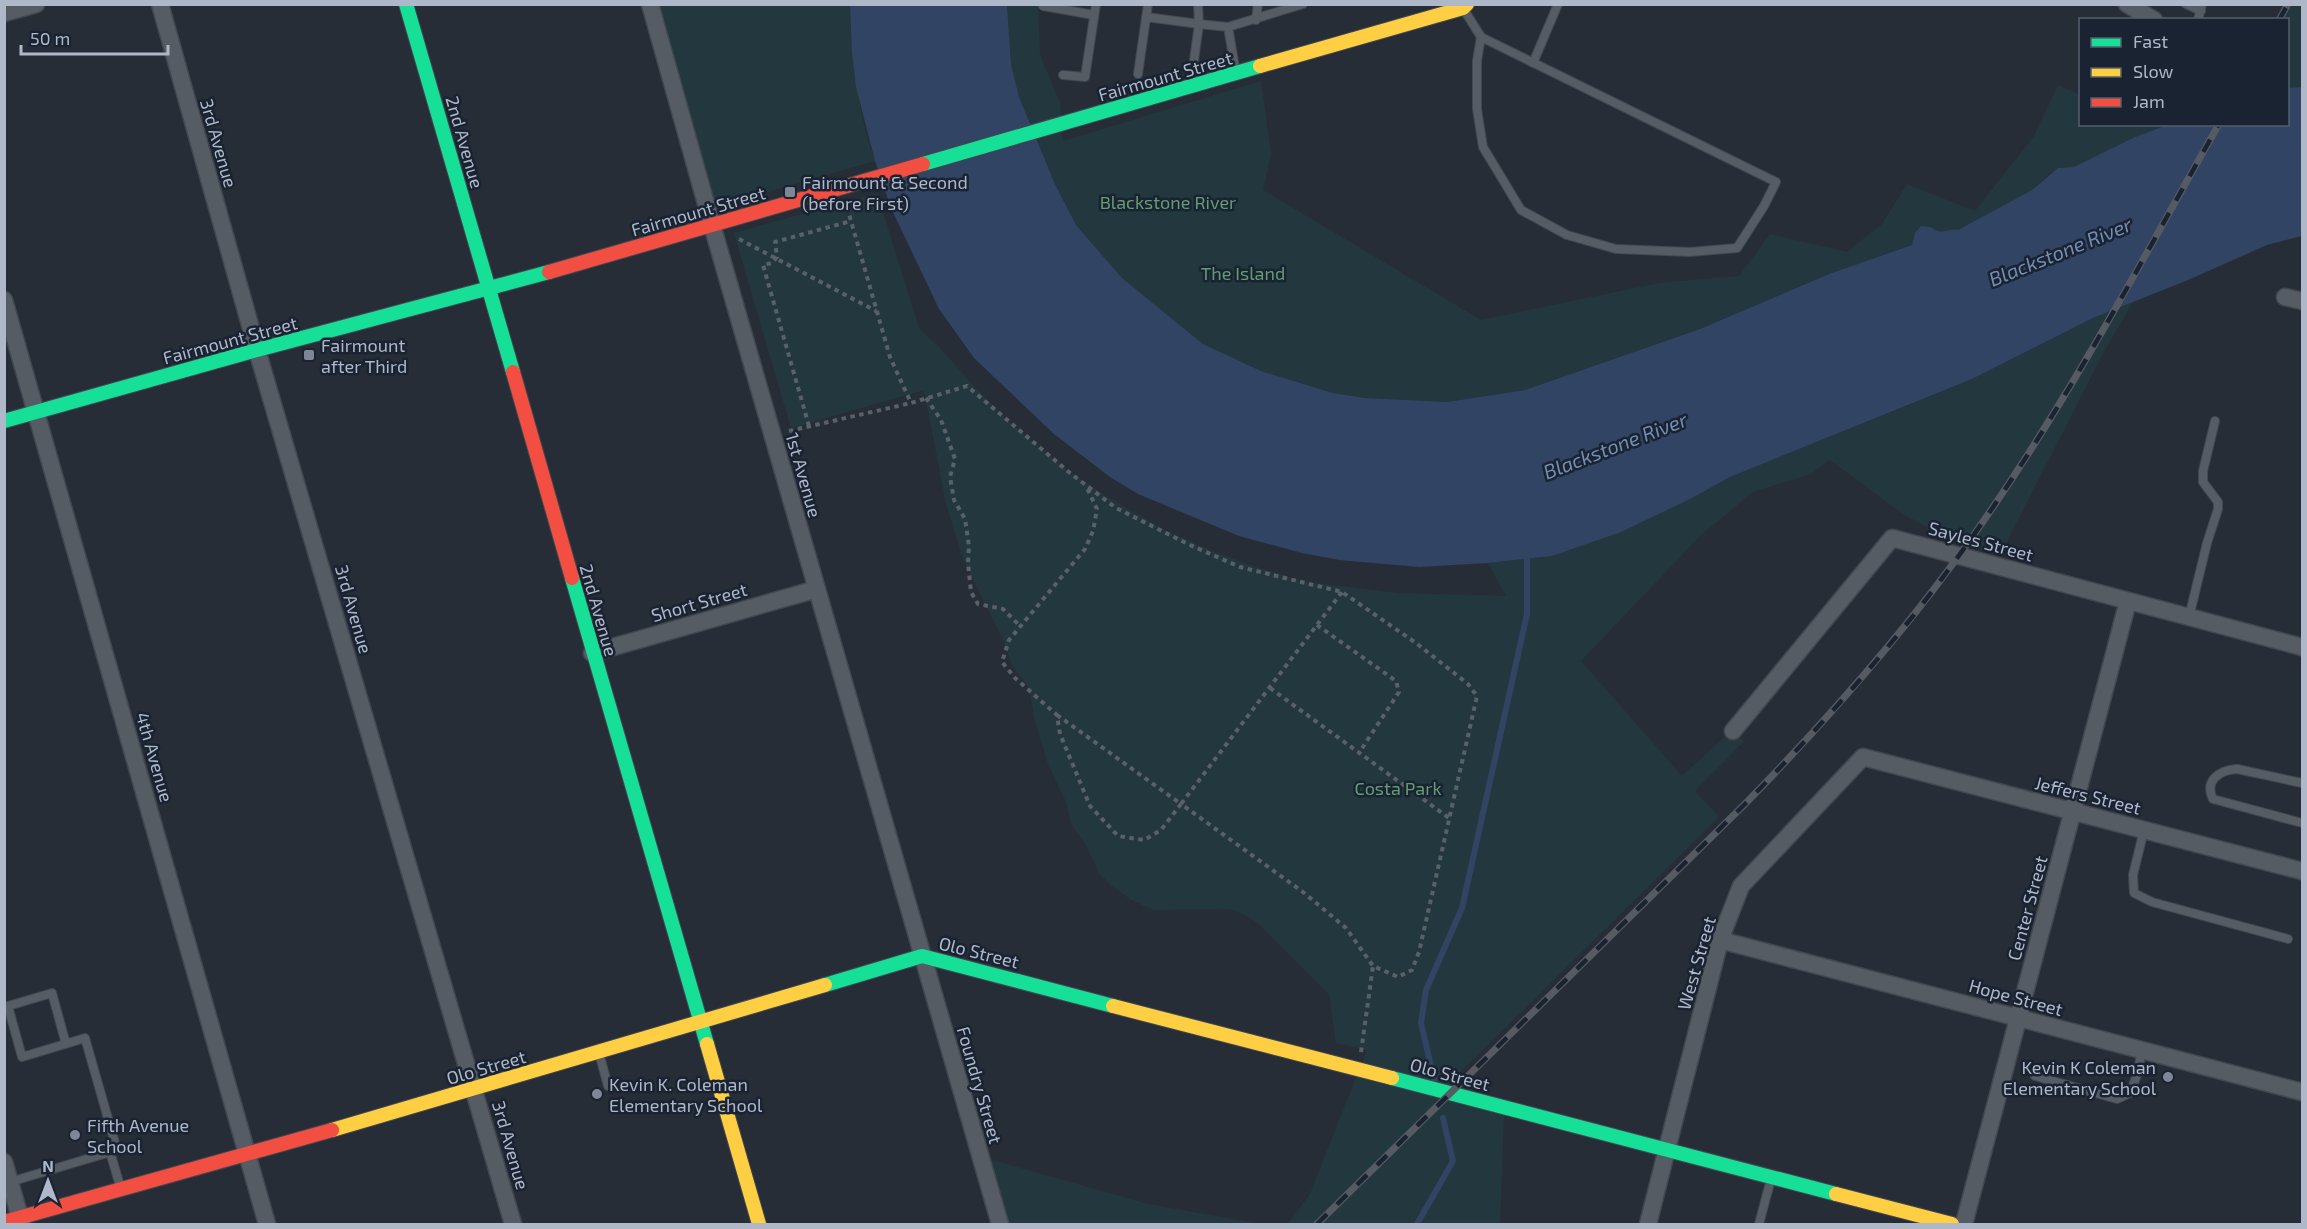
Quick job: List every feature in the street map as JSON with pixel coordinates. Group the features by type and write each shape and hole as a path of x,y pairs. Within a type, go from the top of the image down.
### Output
{"street":[{"path":"4,13 36,4"},
{"name":"3rd Avenue","path":"160,4 257,350 513,1224"},
{"name":"2nd Avenue","path":"405,4 759,1224"},
{"name":"1st Avenue","path":"650,4 922,956"},
{"path":"2127,4 2148,12"},
{"name":"Fairmount Street","path":"4,421 257,350 489,289 874,180 1465,6"},
{"path":"2285,297 2302,302"},
{"name":"4th Avenue","path":"4,300 267,1224"},
{"name":"Sayles Street","path":"1733,731 1892,538 2302,647"},
{"name":"Short Street","path":"592,653 817,589"},
{"name":"Center Street","path":"1964,1224 2128,601"},
{"name":"Jeffers Street","path":"1863,757 2302,871"},
{"name":"West Street","path":"1648,1224 1720,940 1741,886 1863,757"},
{"name":"Hope Street","path":"1720,940 2302,1092"},
{"name":"Olo Street","path":"15,1221 701,1023 922,956 1952,1224"},
{"name":"Foundry Street","path":"922,956 1000,1224"},
{"path":"4,1162 10,1182 15,1221"}],"lane":[{"path":"1063,75 1085,77 1096,4"},
{"path":"1138,74 1148,4"},
{"path":"1194,60 1199,24 1198,4"},
{"path":"1256,20 1258,4"},
{"path":"1146,17 1228,27 1303,4"},
{"path":"1533,63 1558,4"},
{"path":"2186,4 2200,12"},
{"path":"1043,6 1094,15"},
{"path":"1465,6 1481,38 1477,61 1477,109 1483,147 1521,210 1567,235 1616,249 1690,252 1737,248 1764,206 1776,182 1481,38"},
{"path":"1228,27 1236,74"},
{"path":"2189,617 2217,509 2217,502 2203,482 2203,471 2215,421"},
{"path":"2302,783 2227,769 2213,777 2210,785 2213,800 2302,823"},
{"path":"2144,830 2133,875 2134,893 2152,902 2288,939"},
{"path":"10,1182 117,1150 86,1038 66,1044 22,1057 8,1005 51,993 66,1044"},
{"path":"2035,1076 2117,1099 2130,1093 2137,1075 2142,1050"},
{"path":"598,1053 608,1086"},
{"path":"110,1152 121,1190"},
{"path":"1759,1224 1771,1177"}],"path":[{"path":"842,189 890,357 911,403"},
{"path":"809,426 763,265 772,263 777,257 775,242 851,221"},
{"path":"712,225 777,257 877,312"},
{"path":"787,432 911,403 967,386 1086,486 1116,508 1240,567 1342,592 1468,684 1477,696 1419,952 1412,970 1398,977 1372,966 1346,928 1303,892 1057,715 1015,678 1002,662 1009,640 1085,549 1093,531 1097,509 1086,486"},
{"path":"926,398 949,435 955,459 950,477 954,500 965,519 971,592 978,604 1003,609 1020,627"},
{"path":"1057,715 1060,734 1090,806 1118,836 1144,840 1161,830 1342,592"},
{"path":"1317,625 1396,681 1399,692 1359,753"},
{"path":"1270,688 1449,818"},
{"path":"1359,1068 1372,966"}],"green space":[{"path":"647,5 850,5 856,84 875,161 705,210"},
{"name":"The Island","path":"1007,5 1038,5 1040,55 1060,103 1063,141 1261,81 1271,154 1263,190 1481,320 1659,283 1739,276 1770,234 1847,252 1882,224 1907,184 1975,211 2034,136 2058,85 2079,95 2079,126 2164,126 2135,137 2074,168 2062,167 2050,173 2032,190 1958,230 1936,232 1914,238 1912,245 1829,274 1700,329 1525,390 1447,402 1365,398 1333,393 1261,371 1203,344 1122,278 1076,225 1055,184 1019,97 1011,64"},
{"path":"2291,5 2302,5 2302,87 2289,88 2289,18 2284,18"},
{"name":"Costa Park","path":"877,193 919,328 1007,420 1070,472 1159,527 1207,549 1250,565 1306,582 1399,593 1506,596 1488,563 1552,556 1692,498 1730,477 1972,379 2093,318 2133,302 2106,348 2000,555 1959,544 1903,514 1830,460 1811,474 1753,492 1702,534 1581,661 1682,776 1731,731 1744,741 1695,791 1719,817 1437,1095 1504,1113 1500,1224 1288,1224 1310,1194 1367,1050 1336,1043 1329,994 1260,925 1244,914 1229,909 1153,910 1130,899 1099,873 1086,845 1071,824 1066,802 1048,764 1035,721 1029,688 1012,665 1002,637 963,559 946,504 924,390 791,428 734,233"},
{"path":"985,1158 1148,1204 1260,1224 1002,1224"}],"water":[{"name":"Blackstone River","path":"850,5 1007,5 1011,64 1019,97 1055,184 1076,225 1122,278 1203,344 1261,371 1333,393 1365,398 1447,402 1525,390 1700,329 1829,274 1912,245 1915,233 1921,226 1931,227 1937,231 1958,230 2032,190 2058,168 2074,167 2135,137 2164,126 2289,126 2289,88 2302,87 2302,236 2267,245 2093,318 1972,379 1730,477 1621,532 1552,556 1419,567 1339,560 1302,553 1239,536 1138,494 1110,477 1054,434 974,358 939,309 891,208 875,161 856,87"}],"waterway":[{"path":"1435,1083 1421,1023 1426,990 1462,908 1527,614 1527,552"},
{"path":"1417,1224 1453,1161 1443,1118"}],"railway":[{"path":"2280,18 2288,4"},
{"path":"1317,1224 1744,805 1833,710 1918,610 1970,540 2037,440 2100,336 2218,126"}],"traffic: fast":[{"path":"406,4 513,372"},
{"path":"923,164 1260,66"},
{"path":"4,421 549,272"},
{"path":"572,578 707,1044"},
{"path":"825,985 922,956 1113,1006"},
{"path":"1392,1078 1836,1194"}],"traffic: slow":[{"path":"1260,66 1463,8 1467,4"},
{"path":"332,1130 825,985"},
{"path":"1113,1006 1392,1078"},
{"path":"707,1044 759,1224"},
{"path":"1836,1194 1952,1224"}],"traffic: jam":[{"path":"549,272 923,164"},
{"path":"513,372 572,578"},
{"path":"4,1222 332,1130"}],"place":[{"name":"Fairmount & Second (before First)","path":"790,192"},
{"name":"Fairmount after Third","path":"309,355"},
{"name":"Kevin K Coleman Elementary School","path":"2168,1077"},
{"name":"Kevin K. Coleman Elementary School","path":"597,1094"},
{"name":"Fifth Avenue School","path":"75,1135"}]}
